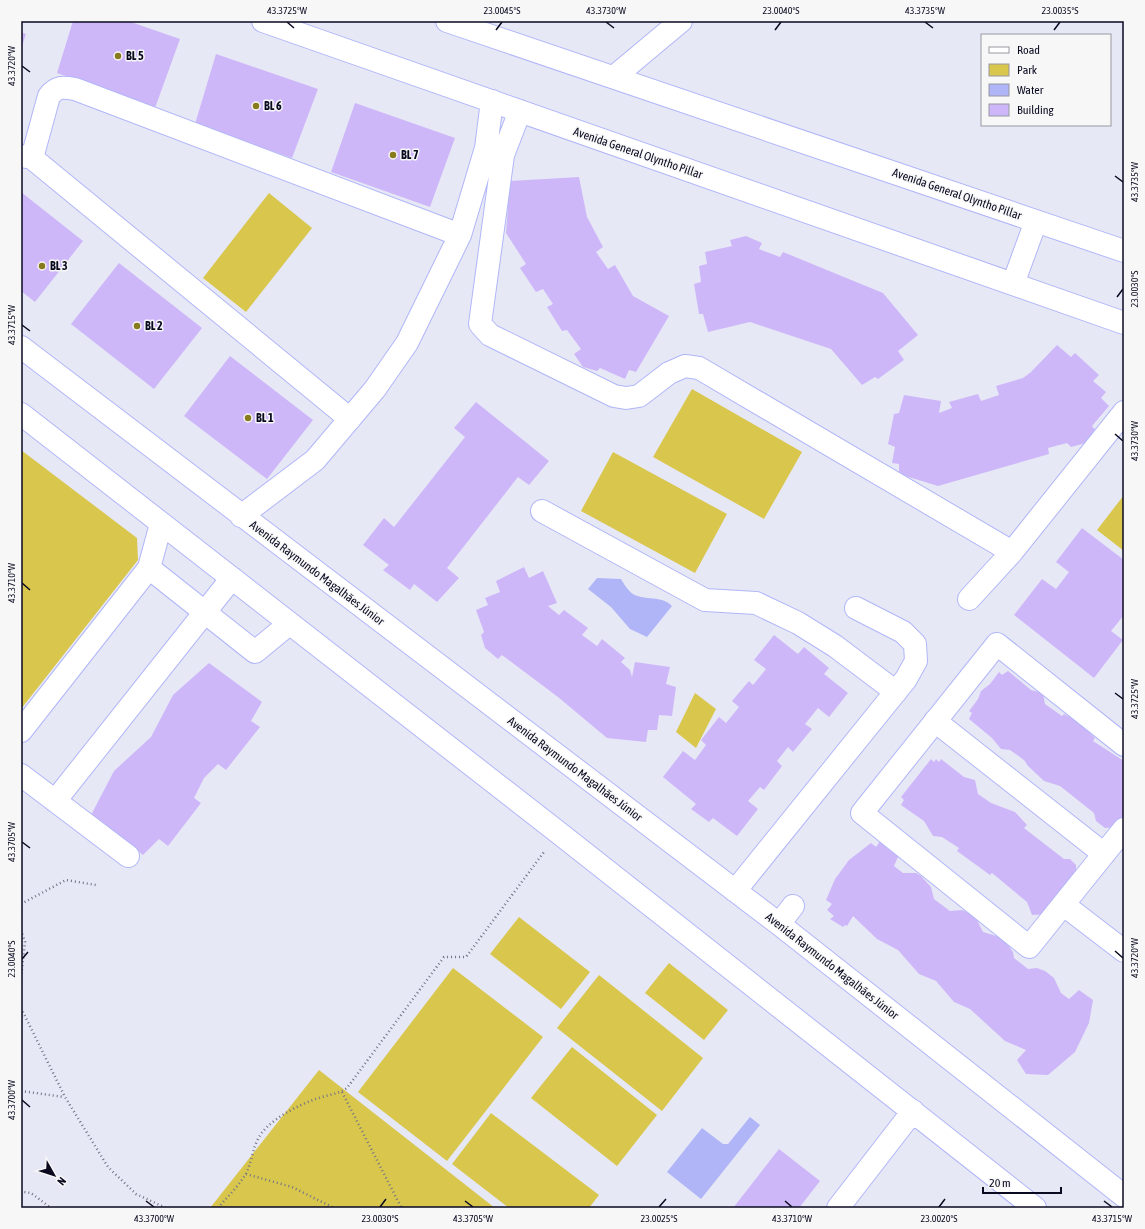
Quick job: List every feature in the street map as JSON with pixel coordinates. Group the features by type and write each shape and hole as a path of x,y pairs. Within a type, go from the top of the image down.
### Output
{"street":[{"name":"Avenida General Olyntho Pillar","path":"263,21 1124,323"},
{"name":"Avenida General Olyntho Pillar","path":"447,21 1124,251"},
{"path":"614,77 681,21"},
{"path":"350,419 26,157 50,96 55,89 61,87 75,89 460,235"},
{"path":"241,516 315,460 375,389 408,343 460,235 486,148 492,101"},
{"path":"520,111 503,155 480,324 490,335 614,396 626,398 639,396 669,373 685,366 699,368 1012,552"},
{"name":"Avenida General Olyntho Pillar","path":"1013,284 1036,221"},
{"name":"Avenida Raymundo Magalhães Júnior","path":"21,347 241,516 779,924 1124,1196"},
{"path":"969,599 1012,552 1124,412"},
{"path":"21,414 559,833 1035,1208"},
{"path":"542,511 705,600 756,603 798,624 835,646 896,692"},
{"path":"21,731 149,568 161,524"},
{"path":"149,568 205,614 255,652 289,624"},
{"path":"55,801 205,614 232,578"},
{"path":"735,891 896,692 906,679 916,661 915,644 903,632 856,608"},
{"path":"1124,745 997,644 862,813 1030,947 1124,830"},
{"path":"935,721 1104,854"},
{"path":"21,775 128,856"},
{"path":"1064,905 1124,951"},
{"path":"779,924 793,906"},
{"path":"838,1208 913,1111"}],"path":[{"path":"218,1208 246,1174 252,1151 258,1138 266,1128 291,1110 313,1100 342,1092 347,1088 444,957 466,957 559,833"},
{"path":"21,904 66,880 96,885"},
{"path":"21,930 25,942 21,978"},
{"path":"21,1008 65,1097 108,1167 136,1194 166,1208"},
{"path":"21,1091 65,1097"},
{"path":"342,1092 400,1208 405,1208"},
{"path":"246,1174 292,1187 334,1208"},
{"path":"21,1194 24,1192 31,1193 51,1208"}],"green space":[{"path":"269,193 312,228 246,312 203,278"},
{"path":"692,389 802,452 764,519 653,457"},
{"path":"21,450 137,538 138,560 21,709"},
{"path":"613,452 727,514 695,573 581,511"},
{"path":"1124,495 1124,551 1097,530"},
{"path":"695,693 716,709 696,748 676,732"},
{"path":"519,917 590,972 561,1009 490,954"},
{"path":"669,963 728,1010 704,1040 645,993"},
{"path":"453,968 543,1037 447,1161 358,1092"},
{"path":"599,975 703,1058 662,1111 557,1028"},
{"path":"572,1047 657,1115 617,1166 531,1098"},
{"path":"319,1070 495,1208 210,1208"},
{"path":"491,1113 599,1195 589,1208 509,1208 452,1164"}],"water":[{"path":"597,578 621,579 633,594 663,600 672,606 647,637 630,629 611,607 588,589"},
{"path":"750,1117 760,1125 701,1199 667,1172 702,1128 723,1144 728,1144"}],"building":[{"name":"BL 5","path":"73,21 128,21 180,39 155,108 57,73"},
{"path":"21,32 26,34 21,49"},
{"name":"BL 6","path":"216,54 318,89 292,158 195,124"},
{"name":"BL 7","path":"355,103 455,138 430,207 331,172"},
{"path":"579,177 587,217 603,247 596,252 608,269 615,265 633,296 669,316 636,372 629,370 625,379 600,368 597,371 583,367 574,354 581,349 567,330 562,331 547,307 553,304 543,289 536,292 520,268 526,264 506,233 510,181"},
{"name":"BL 3","path":"21,192 83,241 35,302 21,291"},
{"path":"746,236 762,243 759,249 780,257 783,252 883,293 918,335 898,351 904,360 878,379 875,377 862,385 831,349 750,322 708,332 703,314 699,314 694,284 701,282 699,266 707,264 705,252 732,246 730,240"},
{"name":"BL 2","path":"119,263 202,328 154,389 71,324"},
{"path":"1057,345 1071,357 1075,353 1099,375 1093,381 1106,392 1101,398 1109,406 1092,426 1096,431 1086,443 1071,447 1067,443 1048,448 1049,454 938,486 899,474 899,464 892,463 895,447 888,444 894,414 899,413 904,395 941,401 939,413 952,408 949,402 978,394 981,401 999,395 996,386 1023,378 1031,372"},
{"name":"BL 1","path":"230,356 313,420 267,479 184,416"},
{"path":"476,402 549,461 529,485 518,477 447,568 459,578 437,602 414,584 410,590 383,570 389,565 363,545 384,518 394,527 465,437 454,428"},
{"path":"1082,528 1124,560 1124,615 1111,631 1123,640 1094,678 1014,615 1042,579 1056,589 1069,572 1056,562"},
{"path":"524,567 529,578 543,571 557,603 548,606 559,615 564,610 588,628 582,635 597,646 602,639 625,658 621,662 630,670 632,677 635,662 670,667 666,684 676,687 672,716 659,715 657,730 648,730 646,742 607,738 558,697 502,655 498,659 485,648 481,635 484,632 476,610 488,605 485,598 500,592 496,581"},
{"path":"774,635 798,654 804,647 829,668 824,674 848,693 829,717 818,708 805,724 812,729 793,752 788,747 777,761 782,766 764,790 760,787 748,801 758,809 737,836 713,818 709,822 691,809 696,804 663,777 683,751 695,760 706,745 701,740 719,717 726,723 739,707 732,701 749,681 753,685 766,669 754,660"},
{"path":"209,663 262,702 251,721 260,727 226,770 218,764 204,778 194,798 201,803 168,846 159,839 143,855 91,815 114,771 151,737 173,695"},
{"path":"1008,671 1031,690 1043,693 1045,704 1062,716 1064,714 1077,721 1095,738 1093,741 1124,761 1124,819 1117,827 1105,828 1096,821 1094,813 1060,786 1044,781 1028,766 1024,760 1010,750 1001,749 992,738 969,719 972,713 969,711 978,699 981,691 990,684 999,672 1002,675"},
{"path":"931,759 934,762 936,759 939,762 941,759 964,777 975,780 978,794 991,803 1015,812 1027,825 1024,828 1064,859 1070,859 1076,865 1076,880 1049,914 1032,915 1027,902 992,873 990,875 957,851 959,848 942,837 933,836 924,821 901,805 904,800 901,797"},
{"path":"881,840 901,850 894,866 903,873 916,873 921,876 931,887 934,899 950,911 962,910 969,913 977,920 983,932 1003,938 1013,952 1014,958 1028,969 1037,968 1045,971 1054,978 1061,993 1069,999 1079,990 1093,1000 1089,1023 1075,1052 1048,1075 1026,1074 1017,1060 1026,1050 1005,1041 970,1009 954,1002 936,981 919,974 898,950 877,939 853,916 847,926 845,925 843,927 830,919 834,916 827,910 832,904 826,900 835,879 849,860 871,843 876,847"},
{"path":"779,1149 820,1181 799,1208 733,1208"}],"place":[{"name":"BL 5","path":"118,56"},
{"name":"BL 6","path":"256,106"},
{"name":"BL 7","path":"393,155"},
{"name":"BL 3","path":"42,266"},
{"name":"BL 2","path":"137,326"},
{"name":"BL 1","path":"248,418"}]}
